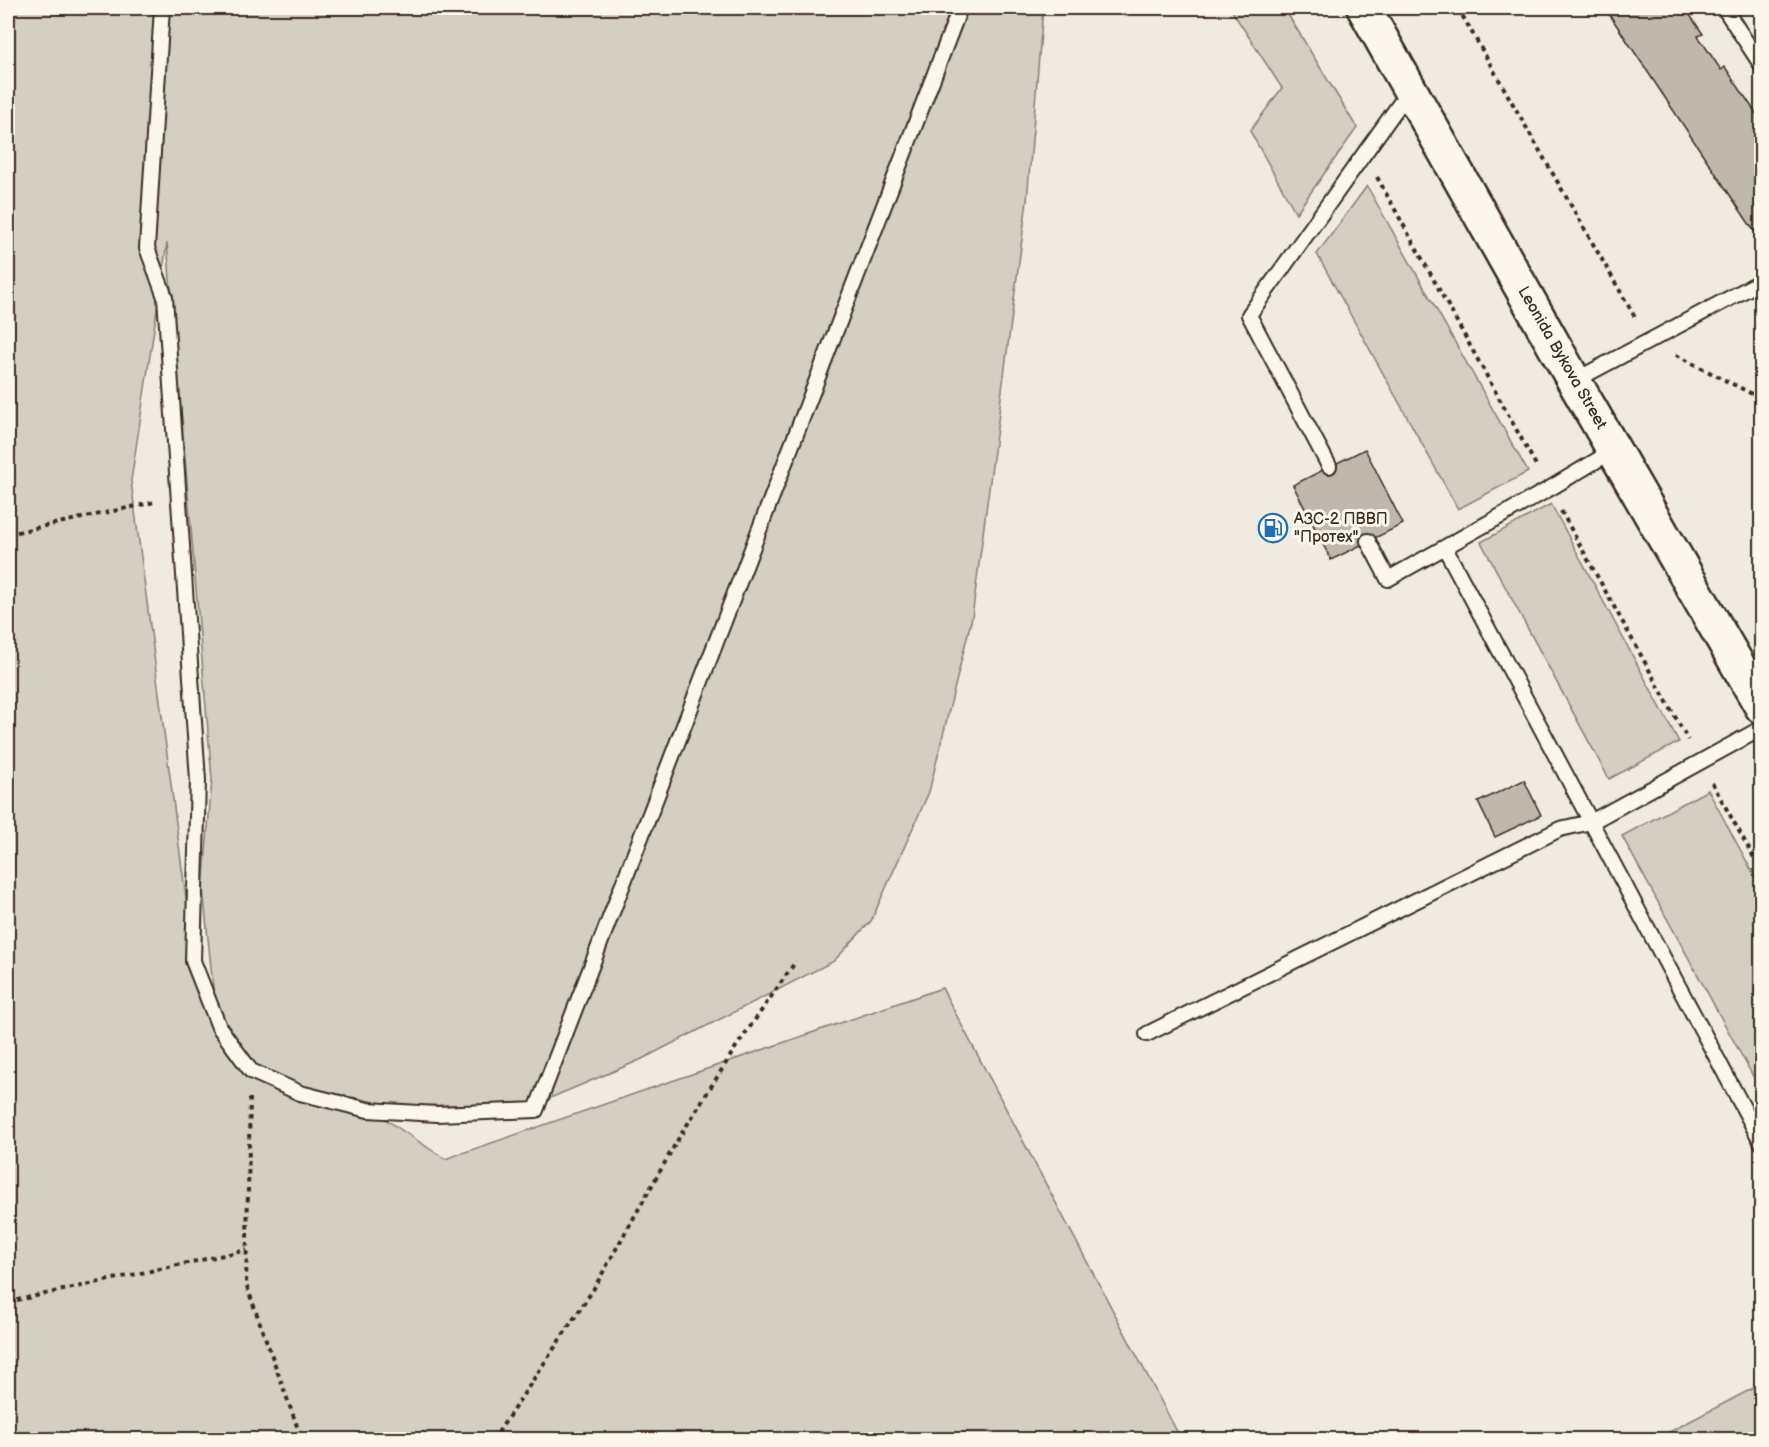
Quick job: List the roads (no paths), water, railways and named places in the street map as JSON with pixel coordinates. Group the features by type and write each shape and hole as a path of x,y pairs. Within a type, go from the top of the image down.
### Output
{"street":[{"name":"Leonida Bykova Street","path":"1364,8 1761,707"}],"lane":[{"path":"162,8 147,248 165,297 180,497 198,780 193,961 219,1027 251,1071 300,1093 368,1110 437,1113 536,1110 960,8"},
{"path":"1724,8 1761,66"},
{"path":"1329,466 1249,315 1410,89"},
{"path":"1574,381 1761,281"},
{"path":"1368,541 1389,579 1614,450"},
{"path":"1444,548 1761,1143"},
{"path":"1147,1034 1560,829 1591,822 1761,728"}],"place":[{"name":"АЗС-2 ПВВП \"Протех\"","path":"1273,528"}]}
